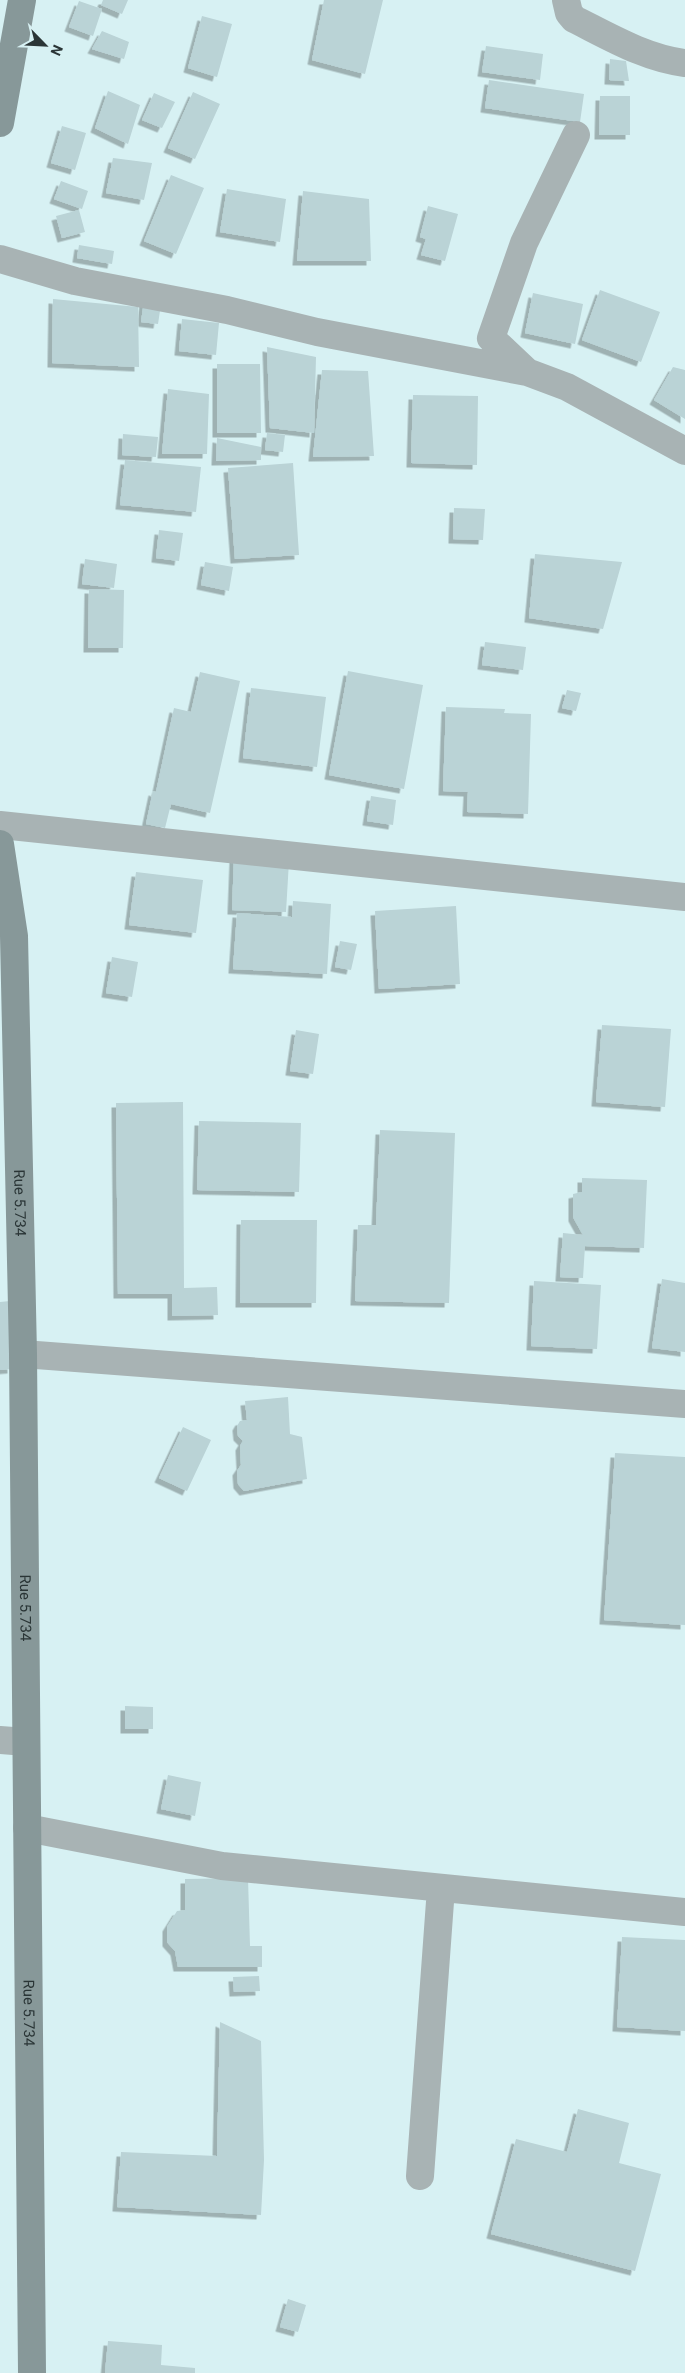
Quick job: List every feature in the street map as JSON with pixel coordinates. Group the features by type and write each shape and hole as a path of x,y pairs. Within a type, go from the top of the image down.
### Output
{"street":[{"path":"0,123 22,0"},
{"path":"566,0 569,13 574,19 629,46 667,61 685,64"},
{"path":"527,372 491,338 524,243 576,135"},
{"path":"0,259 75,281 227,310 317,332 527,372 566,387 685,451"},
{"path":"0,825 685,897"},
{"name":"Rue 5.734","path":"0,844 7,940 23,1354 13,1741 27,1828 32,2373"},
{"path":"23,1354 685,1404"},
{"path":"27,1828 222,1866 685,1912"},
{"path":"420,2176 441,1888"}],"building":[{"path":"103,0 128,0 122,14 101,5"},
{"path":"324,0 383,0 365,74 312,60"},
{"path":"79,1 102,9 93,36 69,27"},
{"path":"202,16 232,24 217,77 188,68"},
{"path":"102,31 129,42 124,59 92,49"},
{"path":"486,46 543,54 540,80 482,72"},
{"path":"610,59 626,61 629,81 609,80"},
{"path":"489,80 584,94 580,122 485,108"},
{"path":"108,91 140,105 128,144 95,128"},
{"path":"193,92 220,104 195,159 168,148"},
{"path":"154,93 175,102 162,128 142,120"},
{"path":"600,96 630,96 630,135 599,135"},
{"path":"62,126 86,133 75,170 51,163"},
{"path":"113,158 152,163 144,200 106,193"},
{"path":"171,175 204,188 176,254 144,241"},
{"path":"61,181 88,191 82,209 54,199"},
{"path":"227,189 286,199 280,242 220,232"},
{"path":"303,191 369,199 371,261 297,261"},
{"path":"428,206 458,214 445,261 421,255 426,239 420,237"},
{"path":"79,210 85,232 62,238 56,216"},
{"path":"79,245 114,251 112,264 77,258"},
{"path":"600,290 660,312 641,362 582,340"},
{"path":"533,293 583,304 575,344 525,333"},
{"path":"53,299 138,307 139,367 52,363"},
{"path":"144,301 161,304 158,324 141,322"},
{"path":"182,319 219,323 216,355 179,351"},
{"path":"267,347 316,357 314,433 270,428"},
{"path":"217,364 260,364 261,433 217,433"},
{"path":"673,367 685,370 685,419 654,400"},
{"path":"322,370 368,371 374,456 313,457"},
{"path":"168,389 209,394 207,454 162,454"},
{"path":"413,395 478,396 477,465 411,463"},
{"path":"267,433 285,435 283,452 265,450"},
{"path":"123,434 158,437 156,457 122,455"},
{"path":"217,438 261,447 261,460 216,461"},
{"path":"125,460 201,467 196,512 120,505"},
{"path":"293,463 299,555 235,559 228,468"},
{"path":"454,508 485,509 483,540 453,539"},
{"path":"159,530 183,533 179,561 156,558"},
{"path":"535,554 622,562 603,629 529,618"},
{"path":"85,559 117,564 114,588 82,584"},
{"path":"205,562 233,567 229,591 201,585"},
{"path":"89,589 124,590 123,648 88,648"},
{"path":"485,642 526,647 523,670 482,665"},
{"path":"348,671 423,685 404,789 329,775"},
{"path":"200,672 240,681 210,813 171,804 165,828 146,824 153,791 156,792 174,708 191,712"},
{"path":"251,688 326,697 317,767 243,758"},
{"path":"567,690 581,693 576,711 562,708"},
{"path":"446,707 505,709 504,713 531,714 528,814 467,812 468,792 443,791"},
{"path":"371,796 396,800 393,825 367,821"},
{"path":"234,858 289,861 286,912 232,910"},
{"path":"136,872 203,880 196,933 129,925"},
{"path":"293,901 331,904 327,974 233,969 237,913 292,917"},
{"path":"456,906 460,984 379,989 375,911"},
{"path":"340,941 357,944 351,970 335,967"},
{"path":"112,957 138,962 132,997 106,993"},
{"path":"602,1025 671,1029 665,1107 596,1102"},
{"path":"296,1030 319,1034 313,1074 290,1071"},
{"path":"183,1102 184,1288 217,1287 218,1315 172,1316 172,1294 118,1294 116,1103"},
{"path":"199,1121 301,1123 299,1192 197,1190"},
{"path":"380,1130 455,1133 449,1303 355,1301 358,1225 376,1225"},
{"path":"582,1178 647,1180 644,1248 585,1246 583,1278 560,1277 563,1233 583,1235 573,1217 573,1194 582,1192"},
{"path":"241,1220 317,1220 316,1303 240,1303"},
{"path":"662,1279 685,1283 685,1352 652,1348"},
{"path":"534,1281 601,1285 597,1349 531,1346"},
{"path":"10,1301 12,1369 0,1370 0,1302"},
{"path":"288,1397 290,1434 302,1437 307,1479 244,1491 238,1484 237,1471 241,1465 240,1446 243,1441 238,1436 237,1426 240,1421 247,1420 245,1401"},
{"path":"183,1427 211,1440 187,1491 159,1478"},
{"path":"615,1453 685,1457 685,1625 604,1620"},
{"path":"125,1706 153,1707 153,1729 125,1729"},
{"path":"168,1775 201,1782 195,1816 161,1809"},
{"path":"248,1878 250,1946 262,1946 262,1967 178,1967 175,1951 167,1942 167,1927 177,1911 185,1910 185,1879"},
{"path":"622,1937 685,1940 685,2031 617,2027"},
{"path":"259,1976 260,1991 234,1992 233,1977"},
{"path":"220,2022 261,2041 264,2160 261,2215 117,2207 121,2152 217,2156"},
{"path":"578,2109 629,2123 619,2163 661,2174 635,2271 491,2234 516,2139 567,2152"},
{"path":"288,2299 306,2305 298,2332 280,2327"},
{"path":"108,2341 162,2345 161,2365 195,2368 195,2373 105,2373"}]}
